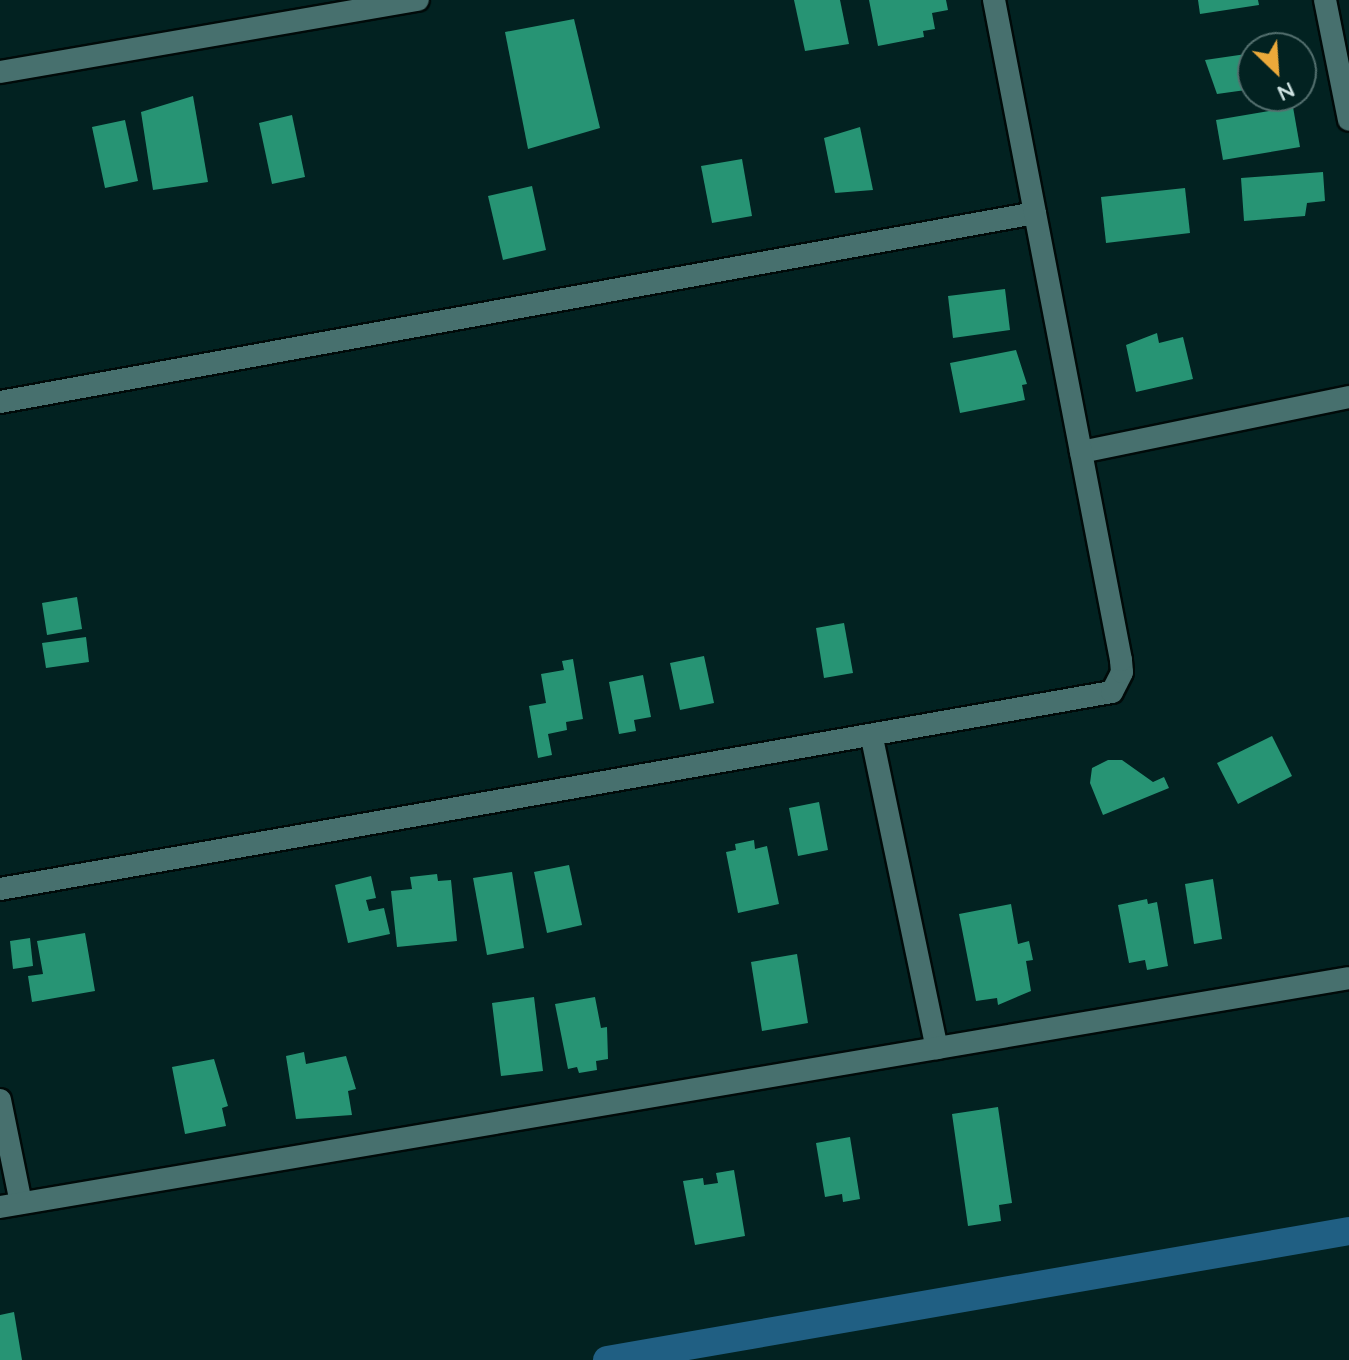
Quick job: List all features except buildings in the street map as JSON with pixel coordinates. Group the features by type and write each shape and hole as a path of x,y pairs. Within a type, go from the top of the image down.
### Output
{"street":[{"path":"0,72 418,0"},
{"path":"0,889 872,738 1112,692 1122,672 1121,660 994,0"},
{"path":"1325,0 1349,120"},
{"path":"0,402 1035,213"},
{"path":"1081,452 1349,397"},
{"path":"872,738 937,1048"},
{"path":"0,1100 11,1205 1349,978"}],"waterway":[{"path":"607,1360 1349,1231"}]}
